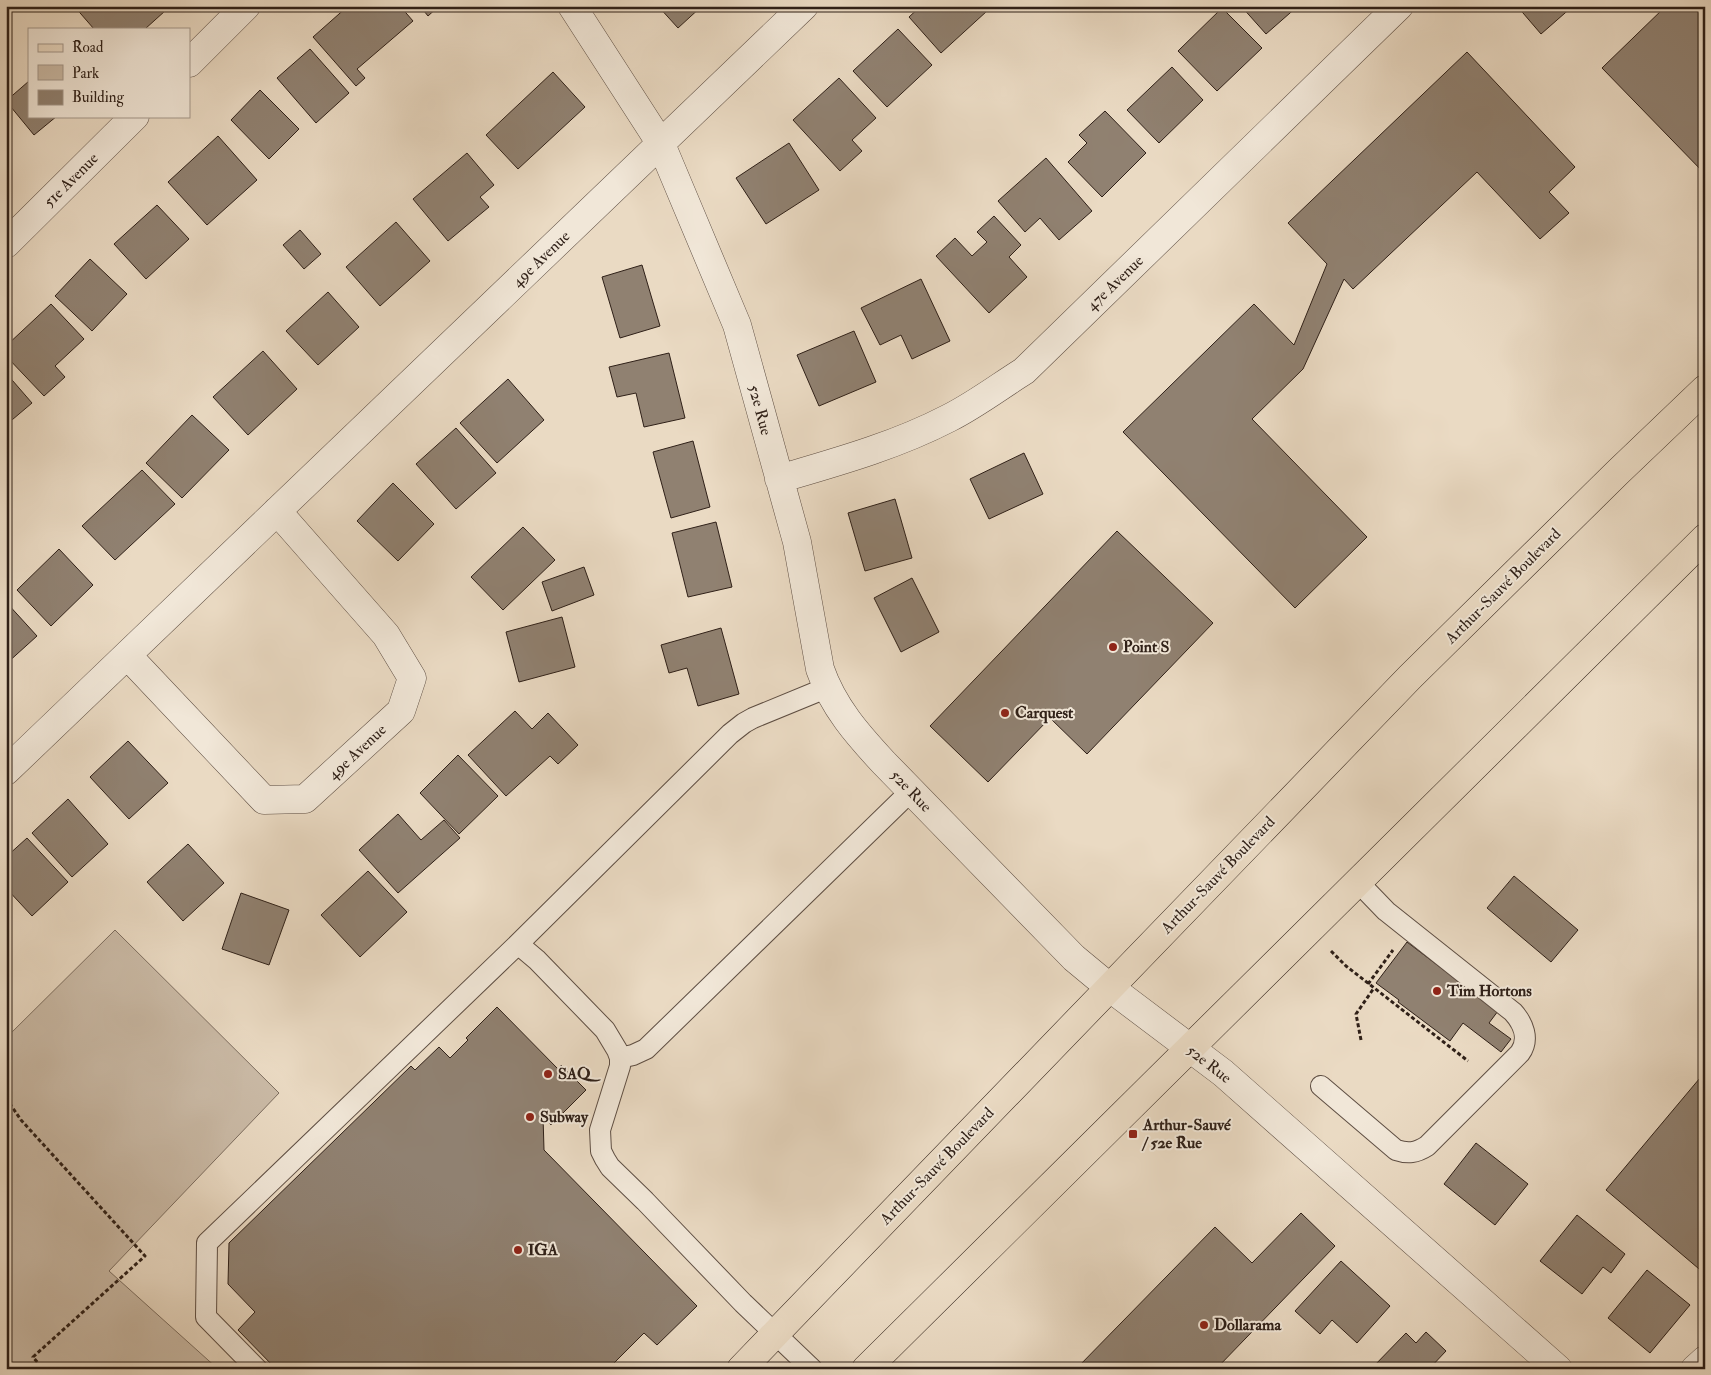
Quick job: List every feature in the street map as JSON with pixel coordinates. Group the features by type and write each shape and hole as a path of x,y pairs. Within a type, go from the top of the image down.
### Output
{"main road":[{"name":"Arthur-Sauvé Boulevard","path":"741,1369 1410,677 1642,448 1705,389"},
{"path":"866,1369 1705,538"}],"street":[{"path":"190,62 246,6"},
{"name":"52e Rue","path":"572,6 660,144 737,325 797,542 820,669 826,688 835,703 860,736 911,791 1074,958 1188,1048 1223,1073 1558,1369"},
{"name":"49e Avenue","path":"6,770 804,6"},
{"name":"47e Avenue","path":"779,478 879,448 926,429 952,417 1024,371 1399,6"},
{"name":"51e Avenue","path":"6,244 133,118"},
{"name":"49e Avenue","path":"127,655 264,800 305,800 401,711 412,678 386,635 277,511"},
{"path":"1695,1369 1705,1360"}],"lane":[{"path":"257,1369 206,1317 207,1243 518,944 730,734 744,723 826,688"},
{"path":"620,1058 646,1049 911,791"},
{"path":"1321,1086 1392,1146 1411,1153 1427,1146 1520,1053 1525,1042 1523,1026 1513,1012 1386,911 1358,882"},
{"path":"518,944 537,960 605,1030 620,1058 618,1077 602,1118 600,1130 601,1151 610,1168 645,1201 743,1303 812,1369"}],"path":[{"path":"1326,945 1346,966 1368,984 1468,1061"},
{"path":"1368,984 1396,946"},
{"path":"1361,1040 1356,1014 1374,988"},
{"path":"6,1098 21,1120 145,1256 33,1357 43,1369"}],"green space":[{"path":"115,930 279,1093 109,1271 218,1369 6,1369 6,1038"}],"building":[{"path":"74,6 160,6 165,11 146,28 93,28"},
{"path":"348,6 400,6 413,21 357,69 365,78 356,86 313,37"},
{"path":"420,6 439,6 428,16"},
{"path":"658,6 702,6 678,28"},
{"path":"921,6 982,6 987,11 941,53 909,17"},
{"path":"1241,6 1298,6 1266,34"},
{"path":"1517,6 1573,6 1541,34"},
{"path":"1666,6 1705,6 1705,174 1602,68"},
{"path":"1222,8 1262,48 1217,91 1178,51"},
{"path":"898,29 932,65 887,107 853,71"},
{"path":"310,49 349,93 316,123 277,78"},
{"path":"1467,52 1575,167 1549,192 1569,213 1540,239 1477,172 1353,289 1344,279 1303,369 1252,419 1367,537 1295,608 1123,432 1254,304 1294,345 1327,264 1288,223"},
{"path":"1172,67 1203,100 1159,143 1127,110"},
{"path":"553,72 585,107 518,169 486,135"},
{"path":"839,78 876,118 852,140 862,151 840,171 793,120"},
{"path":"28,82 28,118 55,118 34,135 6,101"},
{"path":"260,90 299,129 269,159 231,120"},
{"path":"1105,111 1146,153 1102,197 1068,162 1087,143 1079,135"},
{"path":"218,136 257,180 207,225 168,182"},
{"path":"789,143 819,190 766,224 736,178"},
{"path":"467,153 494,185 480,197 489,207 448,241 413,199"},
{"path":"1046,158 1092,211 1059,240 1040,218 1025,232 998,201"},
{"path":"157,205 189,239 146,279 114,244"},
{"path":"994,216 1021,245 1009,257 1027,277 989,313 936,256 955,238 972,256 987,242 977,232"},
{"path":"396,222 430,261 380,306 346,267"},
{"path":"300,230 321,254 304,269 283,245"},
{"path":"90,259 127,294 92,331 55,296"},
{"path":"642,265 660,326 620,338 602,277"},
{"path":"921,279 950,341 912,359 901,335 880,345 861,308"},
{"path":"328,292 359,327 318,365 286,331"},
{"path":"51,304 84,339 55,366 65,377 44,396 6,356 6,346"},
{"path":"854,331 876,382 819,406 797,355"},
{"path":"263,351 297,389 248,435 213,397"},
{"path":"669,353 685,418 644,427 636,393 617,397 609,367"},
{"path":"6,373 32,403 6,425"},
{"path":"508,379 544,420 497,463 460,423"},
{"path":"192,415 229,450 182,498 146,463"},
{"path":"456,428 496,473 456,509 416,464"},
{"path":"693,441 710,507 671,518 653,452"},
{"path":"1024,453 1043,494 989,519 970,479"},
{"path":"142,470 175,504 115,560 82,526"},
{"path":"393,483 434,524 398,561 357,521"},
{"path":"895,499 912,558 865,571 848,513"},
{"path":"716,522 732,587 688,597 672,533"},
{"path":"523,527 555,560 503,610 471,577"},
{"path":"1117,531 1213,623 1087,754 1050,718 988,782 930,726"},
{"path":"59,549 93,585 51,626 17,590"},
{"path":"584,567 594,595 552,611 542,582"},
{"path":"912,578 939,632 901,652 874,598"},
{"path":"6,602 37,636 6,664"},
{"path":"562,617 575,667 519,682 506,632"},
{"path":"721,628 739,694 698,706 687,668 669,673 661,645"},
{"path":"515,711 532,729 548,713 578,745 558,764 550,756 506,796 468,755"},
{"path":"128,741 168,783 129,819 90,777"},
{"path":"458,755 498,796 459,834 420,793"},
{"path":"68,799 108,844 72,877 32,833"},
{"path":"398,814 421,840 444,820 460,838 398,893 359,850"},
{"path":"27,838 68,882 32,916 6,888 6,857"},
{"path":"188,844 224,883 183,921 147,882"},
{"path":"368,871 407,912 360,957 321,915"},
{"path":"1514,876 1578,930 1551,962 1487,908"},
{"path":"241,893 289,910 269,965 222,949"},
{"path":"6,930 12,935 6,941"},
{"path":"1407,942 1498,1011 1489,1023 1511,1039 1501,1052 1463,1023 1450,1041 1376,983"},
{"path":"497,1007 558,1069 561,1065 586,1090 551,1125 543,1116 544,1150 697,1306 657,1345 644,1333 608,1369 276,1369 238,1330 255,1312 228,1284 229,1243 411,1066 415,1070 439,1047 450,1058 468,1040 466,1038"},
{"path":"1705,1072 1705,1274 1606,1190"},
{"path":"1476,1143 1528,1184 1495,1225 1444,1184"},
{"path":"1301,1213 1335,1246 1216,1369 1076,1369 1215,1227 1252,1263"},
{"path":"1577,1215 1625,1254 1611,1273 1603,1267 1582,1294 1540,1261"},
{"path":"1341,1261 1390,1306 1357,1343 1332,1320 1320,1334 1295,1311"},
{"path":"1647,1270 1690,1305 1650,1353 1608,1318"},
{"path":"1426,1332 1446,1351 1429,1369 1371,1369 1406,1333 1416,1343"}],"place":[{"name":"Point S","path":"1113,647"},
{"name":"Carquest","path":"1005,713"},
{"name":"Tim Hortons","path":"1437,991"},
{"name":"SAQ","path":"548,1074"},
{"name":"Subway","path":"530,1117"},
{"name":"Arthur-Sauvé / 52e Rue","path":"1133,1134"},
{"name":"IGA","path":"518,1250"},
{"name":"Dollarama","path":"1204,1325"}]}
